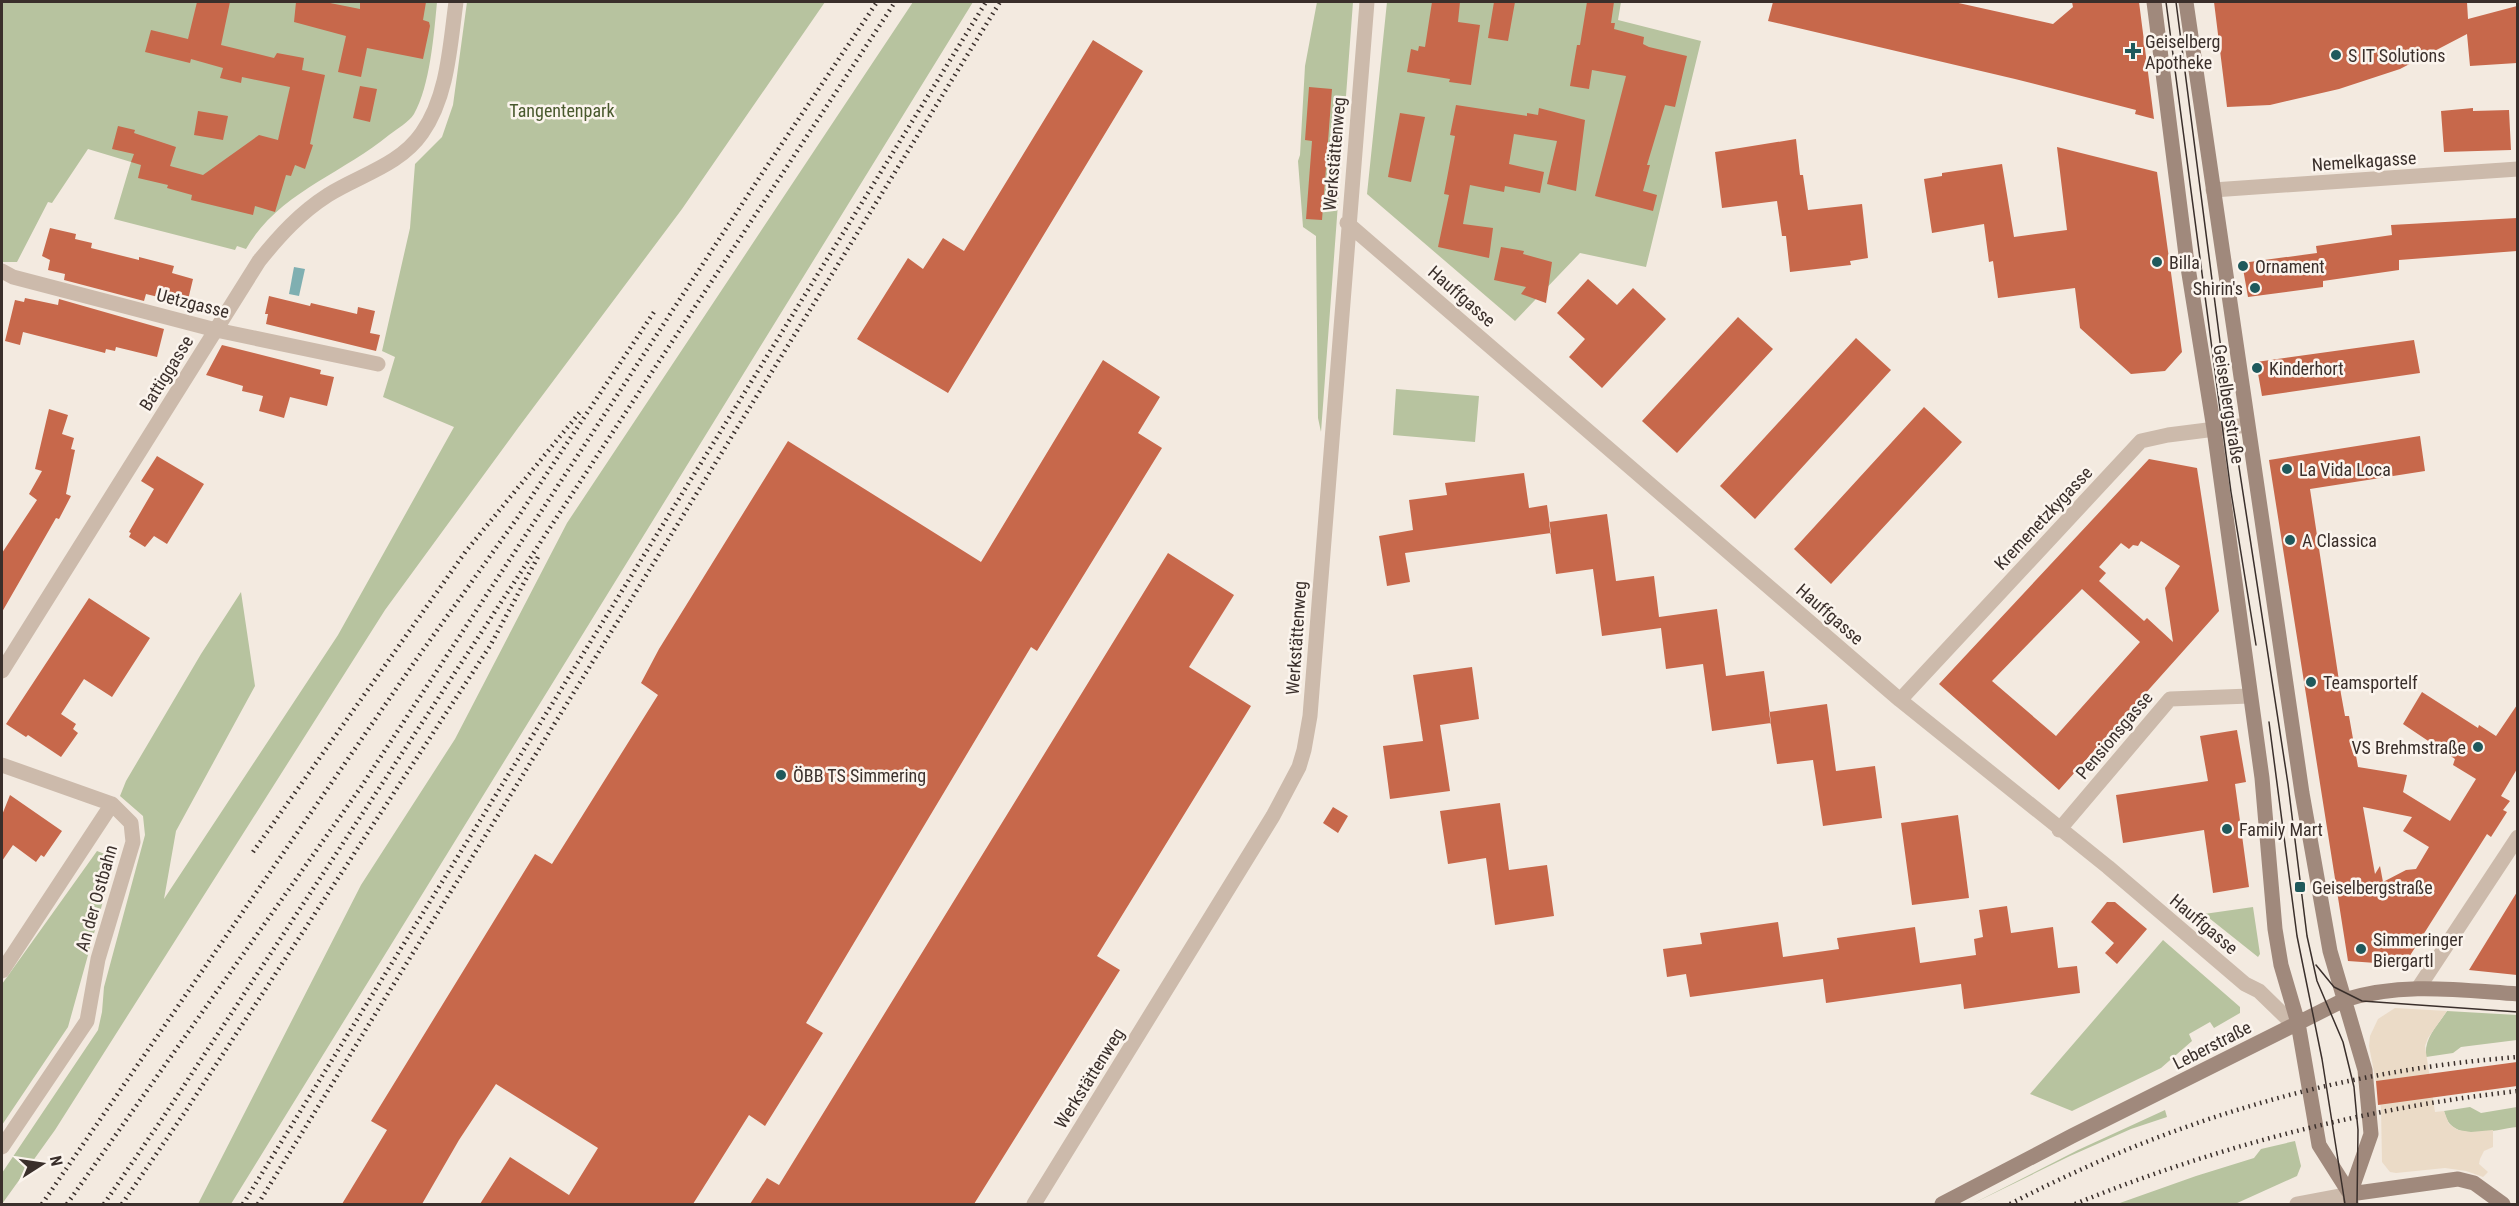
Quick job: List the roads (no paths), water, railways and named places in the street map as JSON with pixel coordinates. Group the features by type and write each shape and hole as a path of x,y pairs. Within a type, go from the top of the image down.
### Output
{"main road":[{"name":"Geiselbergstraße","path":"2154,2 2186,255 2214,429 2266,816 2275,929 2319,1145 2350,1199"},
{"name":"Geiselbergstraße","path":"2186,2 2302,792 2330,951 2365,1070 2371,1134 2350,1199"},
{"name":"Leberstraße","path":"1942,1204 2072,1136 2344,1000 2371,992 2419,987 2517,994"},
{"path":"2350,1199 2458,1179 2474,1184 2502,1204"}],"street":[{"name":"Battiggasse","path":"2,671 254,267 281,233 302,213 328,195 399,156 412,145 430,121 447,68 456,2"},
{"name":"Werkstättenweg","path":"1034,1204 1290,785 1304,750 1314,675 1347,223 1367,2"},
{"name":"Nemelkagasse","path":"2213,190 2517,169"},
{"name":"Hauffgasse","path":"1347,223 1900,700 2059,830 2108,867 2245,984 2259,991 2296,1024"},
{"name":"Uetzgasse","path":"2,271 13,277 216,330 378,364"},
{"name":"Kremenetzkygasse","path":"1900,700 2141,441 2247,425"},
{"name":"Pensionsgasse","path":"2059,830 2170,699 2250,696"},
{"path":"2,765 112,804"},
{"name":"An der Ostbahn","path":"2,971 112,804 131,823 133,842 98,959 87,1021 2,1147"},
{"path":"2419,987 2517,837"},
{"path":"2297,1204 2350,1199"}],"water":[{"path":"294,267 305,269 299,296 289,294"}],"tram line":[{"path":"2166,2 2231,492 2256,645"},
{"path":"2176,2 2222,357 2288,784 2307,936 2317,981 2343,1042 2354,1087 2358,1130 2357,1204"},
{"path":"2269,722 2297,936 2322,1059 2345,1204"},
{"path":"2316,965 2334,987 2362,1001 2518,1012"}],"railway":[{"path":"67,1204 361,787 765,169 877,2"},
{"path":"104,1204 895,2"},
{"path":"243,1204 986,2"},
{"path":"258,1204 1000,2"},
{"path":"42,1204 418,657 518,517 656,309"},
{"path":"253,852 466,551 580,412"},
{"path":"122,1204 185,1112 490,646 540,553"},
{"path":"2010,1204 2071,1174 2132,1148 2194,1124 2256,1104 2384,1074 2518,1057"},
{"path":"2075,1204 2183,1164 2292,1132 2404,1108 2518,1091"}],"place":[{"name":"Geiselberg Apotheke","path":"2133,51"},
{"name":"S IT Solutions","path":"2336,55"},
{"name":"Billa","path":"2157,262"},
{"name":"Ornament","path":"2243,266"},
{"name":"Shirin's","path":"2255,288"},
{"name":"Kinderhort","path":"2257,368"},
{"name":"La Vida Loca","path":"2287,469"},
{"name":"A Classica","path":"2290,540"},
{"name":"Teamsportelf","path":"2311,682"},
{"name":"VS Brehmstraße","path":"2478,747"},
{"name":"ÖBB TS Simmering","path":"781,775"},
{"name":"Family Mart","path":"2227,829"},
{"name":"Geiselbergstraße","path":"2300,887"},
{"name":"Simmeringer Biergartl","path":"2361,949"}],"park label":[{"name":"Tangentenpark","path":"562,110"}]}
